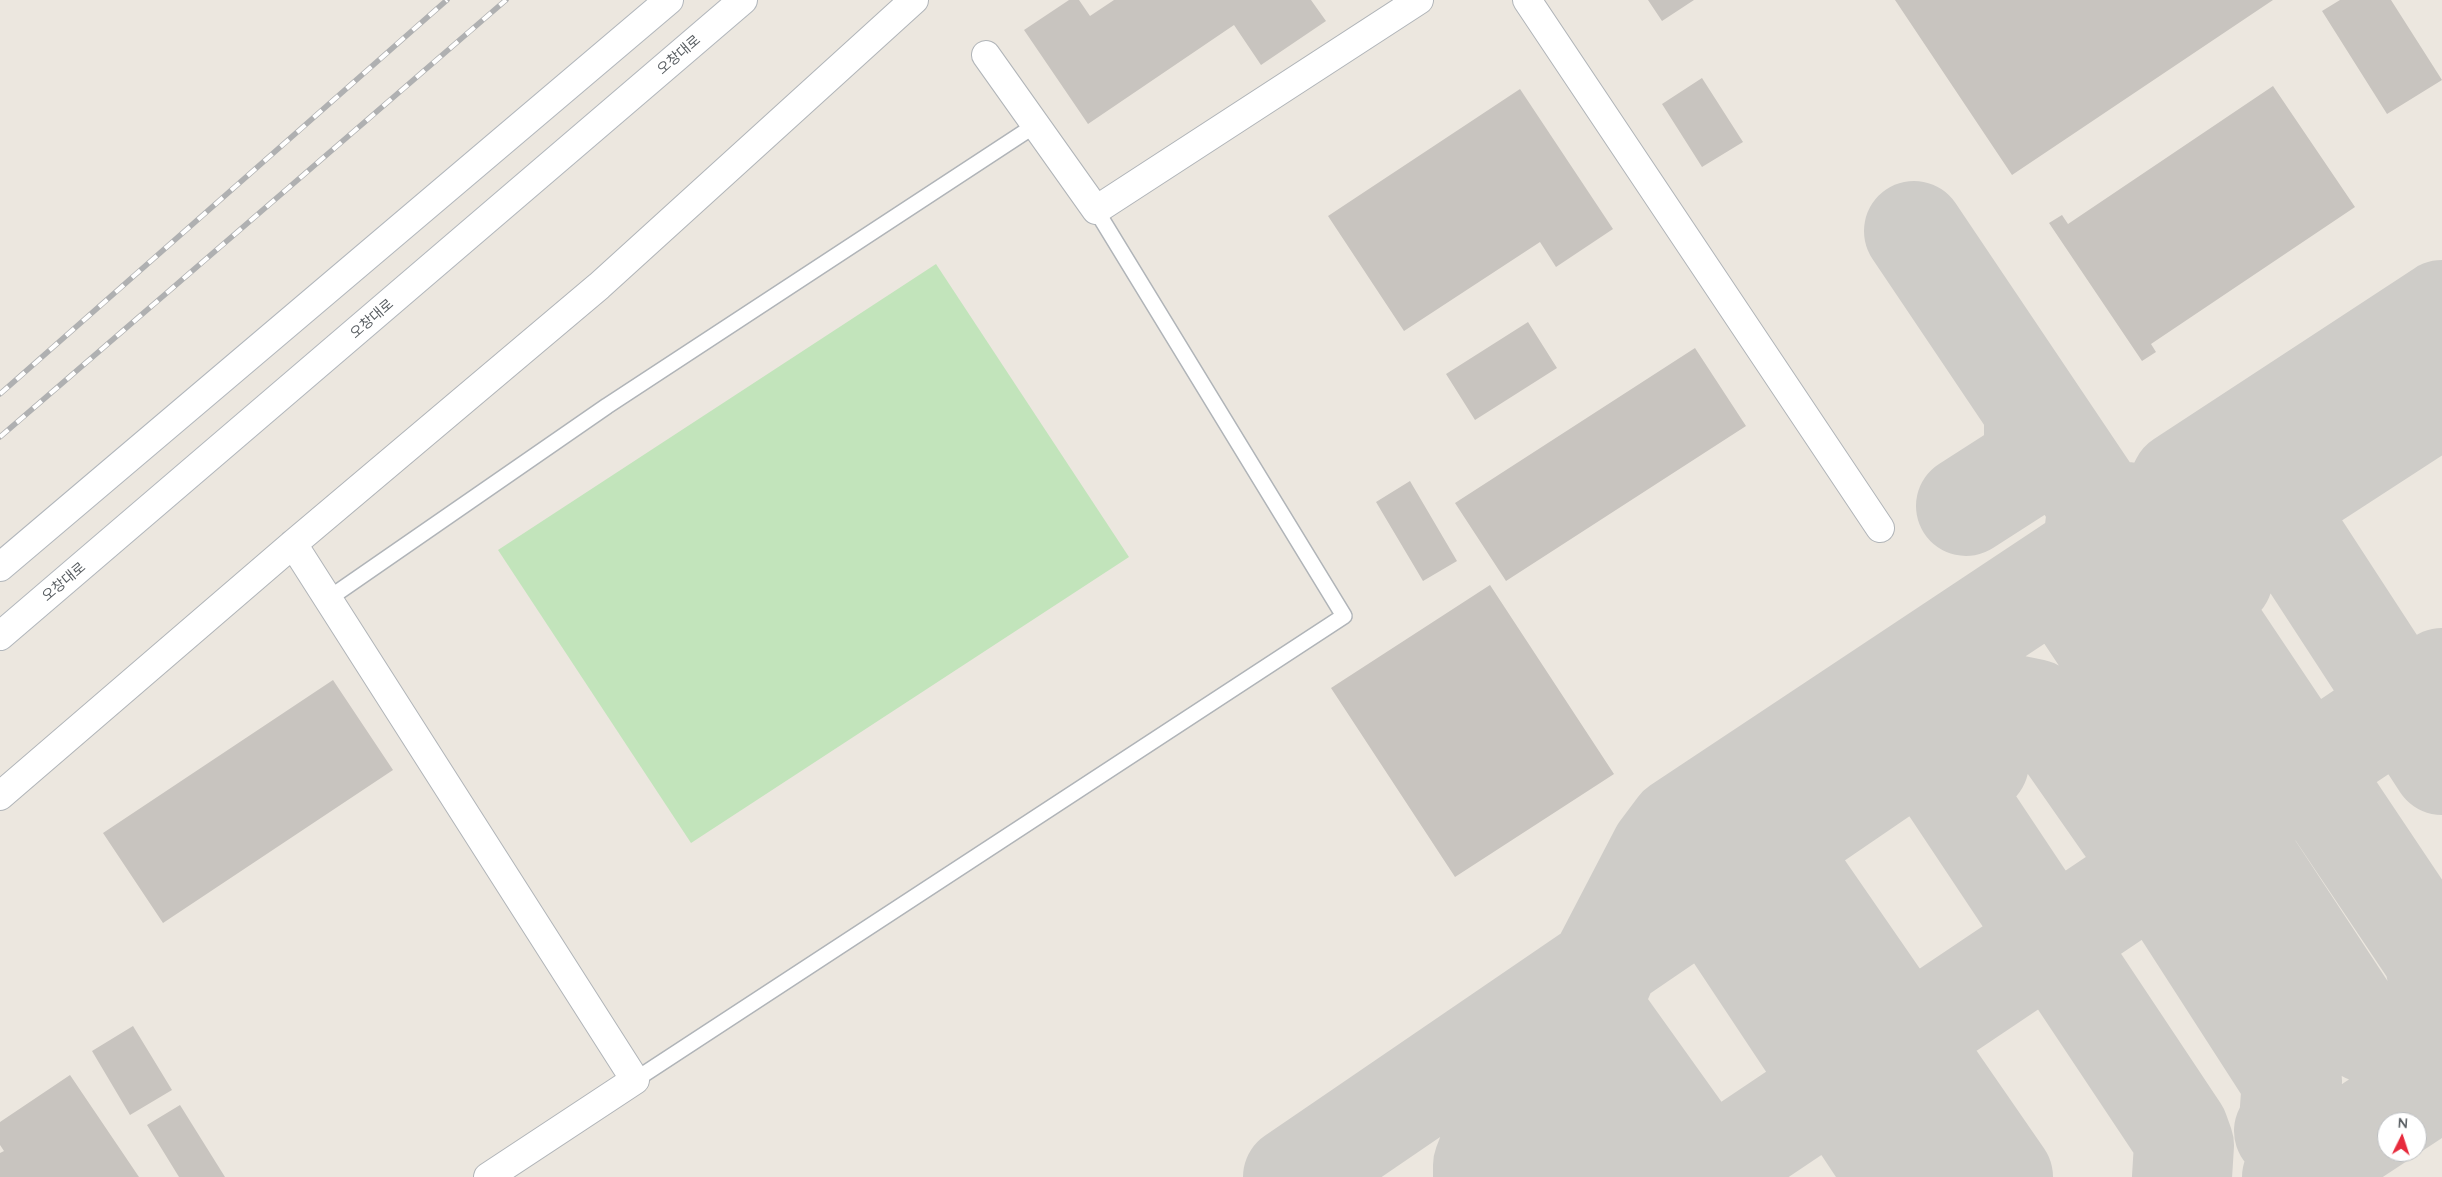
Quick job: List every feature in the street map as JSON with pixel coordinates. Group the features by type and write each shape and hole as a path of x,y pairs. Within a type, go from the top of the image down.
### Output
{"street":[{"path":"0,568 669,0"},
{"name":"오창대로","path":"0,636 743,0"},
{"path":"0,796 293,544 599,286 914,0"},
{"path":"986,55 1037,124 1096,210 1419,0"},
{"path":"1527,0 1880,528"},
{"path":"293,544 635,1080 488,1177"}],"lane":[{"path":"328,599 607,406 1037,124"},
{"path":"635,1080 1344,616 1096,210"}],"green space":[{"path":"936,264 1129,557 691,843 498,550"}],"building":[{"path":"1069,0 1079,0 1090,16 1114,0 1311,0 1326,21 1261,65 1234,25 1088,124 1024,30"},
{"path":"1648,0 1694,0 1662,21"},
{"path":"1895,0 2273,0 2012,175"},
{"path":"2340,0 2391,0 2442,80 2387,114 2322,11"},
{"path":"1702,78 1743,142 1702,167 1662,104"},
{"path":"2273,86 2355,207 2151,344 2156,352 2142,361 2049,223 2062,215 2068,224"},
{"path":"1520,89 1613,229 1556,267 1540,242 1404,331 1328,216"},
{"path":"1528,322 1557,368 1475,420 1446,374"},
{"path":"1695,348 1746,426 1506,581 1455,503"},
{"path":"1410,481 1457,561 1423,581 1376,502"},
{"path":"1490,585 1614,774 1455,877 1331,688"},
{"path":"333,680 393,770 163,923 103,833"},
{"path":"133,1026 172,1090 130,1115 92,1051"},
{"path":"70,1075 139,1177 0,1177 0,1153 4,1151 0,1145 0,1122"},
{"path":"180,1105 225,1177 179,1177 147,1125"}],"taxiway":[{"path":"1914,231 2109,521 2119,541 2125,561"},
{"path":"1483,1177 1483,1165 1491,1144 1597,972 1660,851 1678,827 2092,552 2098,547 2119,541 2139,544 2157,551 2176,572 2433,956 2440,985 2434,1016 2423,1037 2407,1043 2384,1040 2365,1032 2356,1024 2245,855 2246,823 2249,814 2260,800 2245,804 2224,801 2199,786 2086,616 2083,605 2092,552 2097,511 2093,499 2111,510 2143,514 2157,509 2172,499 2181,481 2442,310"},
{"path":"2120,611 2277,503 2442,396"},
{"path":"1966,506 2019,472 2034,452 2034,412"},
{"path":"2223,578 2222,565 2235,533 2251,529 2298,544 2442,765"},
{"path":"1699,1177 2442,678"},
{"path":"1979,763 1976,752 1977,735 1983,712 1990,700 2034,709 2054,724 2156,870 2292,1081 2289,1121 2284,1131"},
{"path":"1293,1177 1972,713"},
{"path":"1900,723 1912,730 2179,1131 2184,1145 2182,1177"},
{"path":"1896,1177 1734,933 1735,886 1740,872 1781,880 1804,889 2003,1177"},
{"path":"1609,963 1596,994 1598,1015 1686,1138 1683,1177"},
{"path":"1529,1027 1517,1052 1520,1074 1592,1177"},
{"path":"2292,1177 2442,1078"}],"railway":[{"path":"0,394 447,0"},
{"path":"0,437 506,0"}]}
